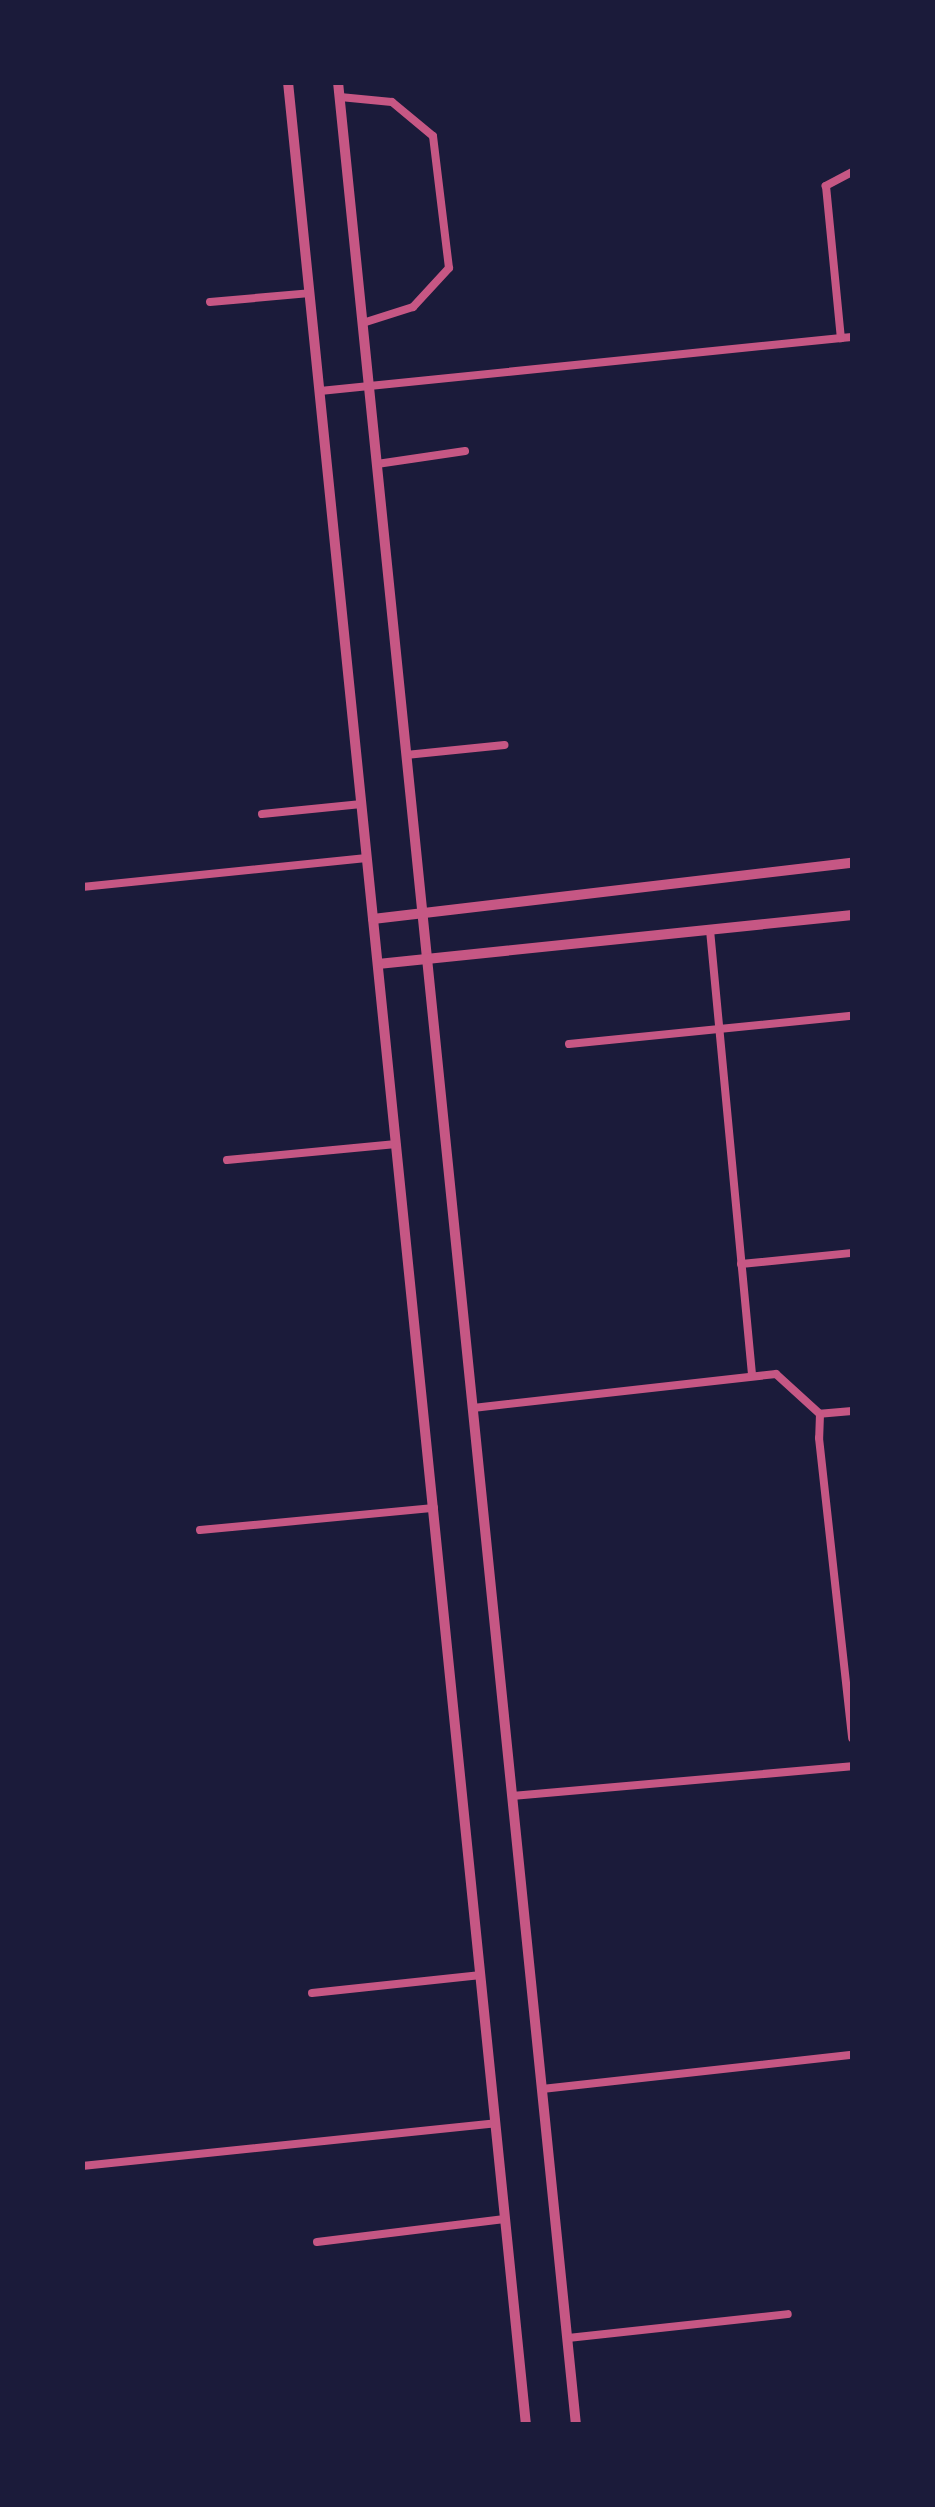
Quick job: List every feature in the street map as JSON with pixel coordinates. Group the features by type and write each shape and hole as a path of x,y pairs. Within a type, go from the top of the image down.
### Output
{"street":[{"path":"288,82 526,2424"},
{"path":"338,82 576,2424"},
{"path":"374,919 852,863"},
{"path":"378,964 852,915"}],"lane":[{"path":"340,97 392,102 433,136 449,268 413,307 362,323"},
{"path":"841,338 826,186 852,172"},
{"path":"210,302 310,292"},
{"path":"320,391 852,337"},
{"path":"377,464 464,451"},
{"path":"406,756 504,745"},
{"path":"262,814 362,804"},
{"path":"82,886 368,858"},
{"path":"710,930 752,1375"},
{"path":"568,1044 852,1016"},
{"path":"226,1160 396,1144"},
{"path":"741,1264 852,1253"},
{"path":"473,1408 776,1374 820,1414 848,1644 852,1738"},
{"path":"820,1414 852,1411"},
{"path":"200,1530 434,1508"},
{"path":"512,1796 852,1766"},
{"path":"312,1993 482,1974"},
{"path":"542,2090 852,2055"},
{"path":"82,2166 496,2123"},
{"path":"317,2242 505,2219"},
{"path":"568,2338 788,2314"}]}
